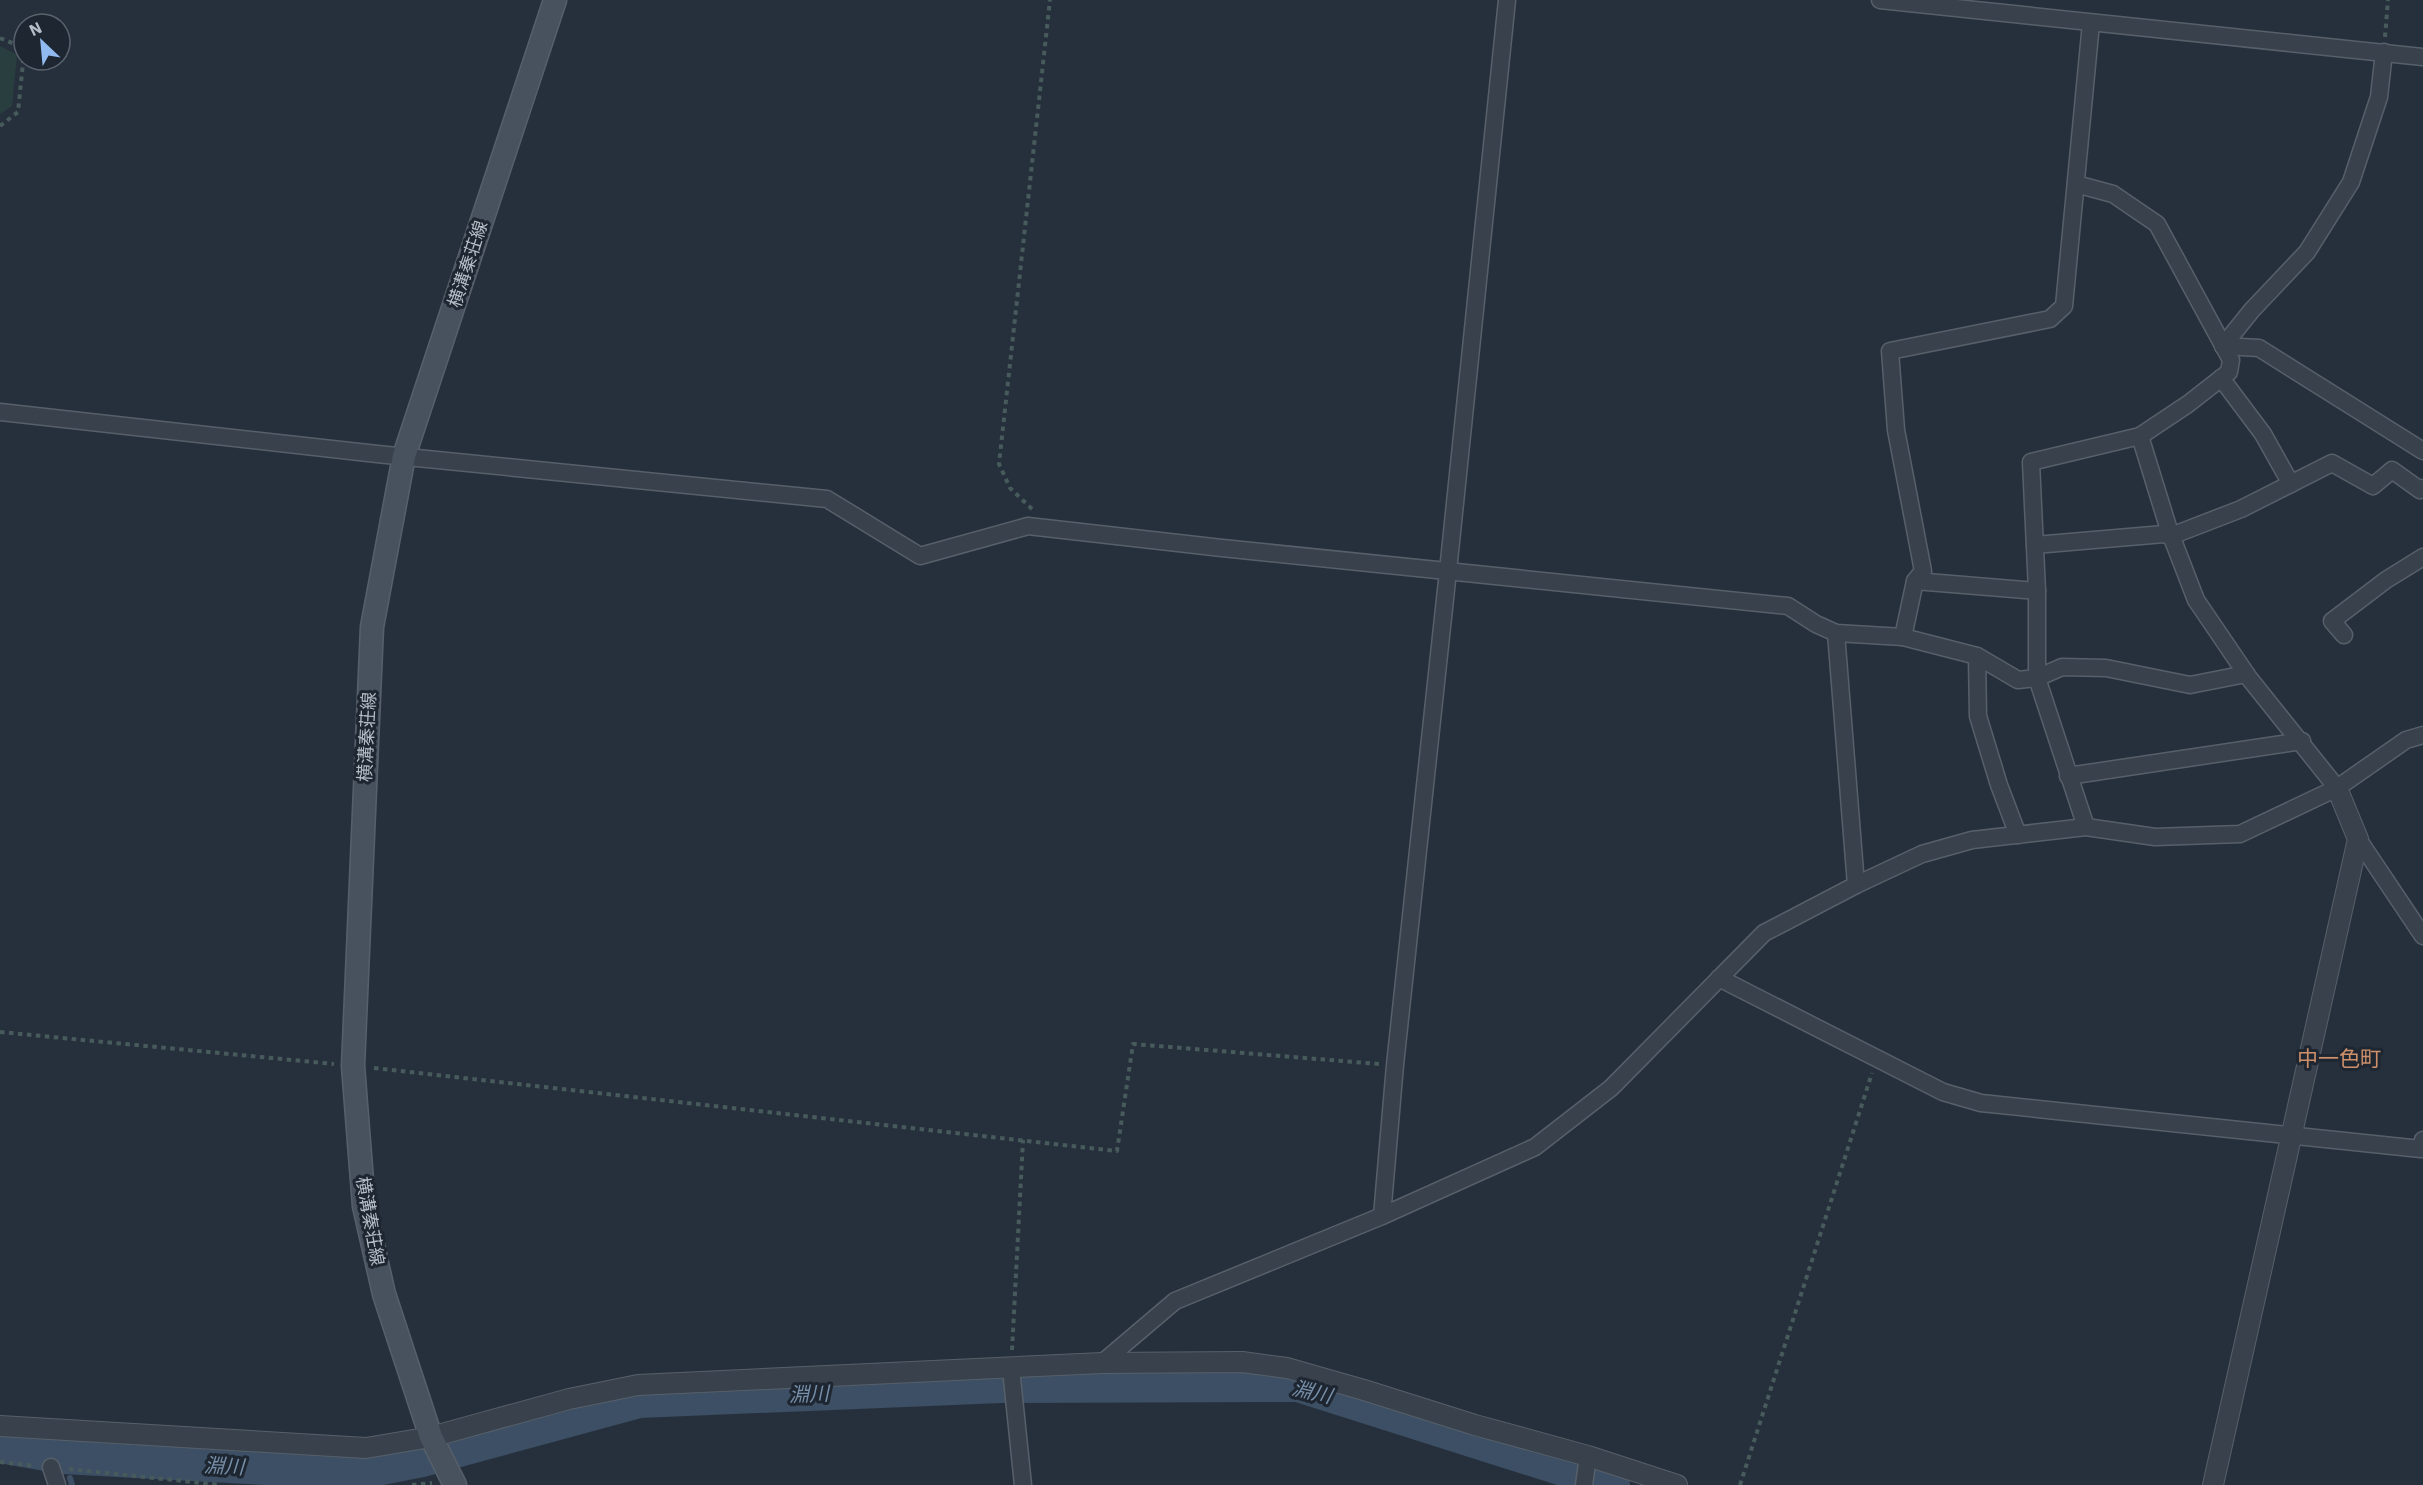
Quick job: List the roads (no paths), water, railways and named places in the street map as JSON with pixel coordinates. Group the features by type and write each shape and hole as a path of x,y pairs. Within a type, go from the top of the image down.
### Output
{"main road":[{"name":"横溝秦荘線","path":"455,1485 431,1437 384,1294 364,1206 352,1066 372,627 404,456 555,0"}],"street":[{"path":"1382,1216 1395,1065 1507,0"},
{"path":"1880,0 2423,57"},
{"path":"1903,637 1915,581 1923,571 1896,430 1890,351 2050,319 2064,306 2091,23"},
{"path":"2223,346 2252,310 2307,252 2351,182 2379,96 2384,52"},
{"path":"2076,184 2113,194 2157,224 2231,360 2229,372 2188,404 2140,436 2031,462 2037,591 2037,678 2086,828"},
{"path":"2223,346 2259,348 2423,451"},
{"path":"2221,378 2264,434 2291,484"},
{"path":"0,412 827,499 920,556 1028,526 1788,606 1816,624 1836,633 1903,637 1977,656 2018,680 2037,678 2062,667 2106,668 2190,685 2246,674"},
{"path":"2140,436 2171,536 2196,600 2246,674 2302,741 2337,788 2358,839 2423,936"},
{"path":"2035,545 2164,534 2171,536 2241,509 2332,463 2373,486 2392,470 2420,490 2423,488"},
{"path":"2344,635 2332,621 2386,580 2423,557"},
{"path":"1915,581 2037,591"},
{"path":"1836,633 1856,885"},
{"path":"1977,656 1978,716 1999,785 2018,835"},
{"path":"1102,1363 1175,1301 1382,1216 1535,1147 1611,1088 1764,933 1856,885 1922,854 1972,840 2086,828 2156,837 2240,834 2337,788 2406,740 2423,735"},
{"path":"2068,776 2302,741"},
{"path":"2213,1485 2358,839"},
{"path":"1719,978 1943,1092 1981,1103 2421,1149 2423,1140"},
{"path":"0,1426 366,1448 431,1437 569,1399 638,1385 1102,1363 1242,1362 1287,1368 1365,1390 1475,1425 1588,1456 1677,1485"},
{"path":"1011,1369 1023,1485"},
{"path":"1584,1485 1588,1456"},
{"path":"51,1467 57,1485"}],"waterway":[{"name":"淵川","path":"0,1446 63,1457 357,1473 422,1460 639,1401 1001,1386 1298,1385 1613,1485"},
{"path":"70,1478 72,1485"}],"district":[{"name":"中一色町","path":"2339,1059"}]}
